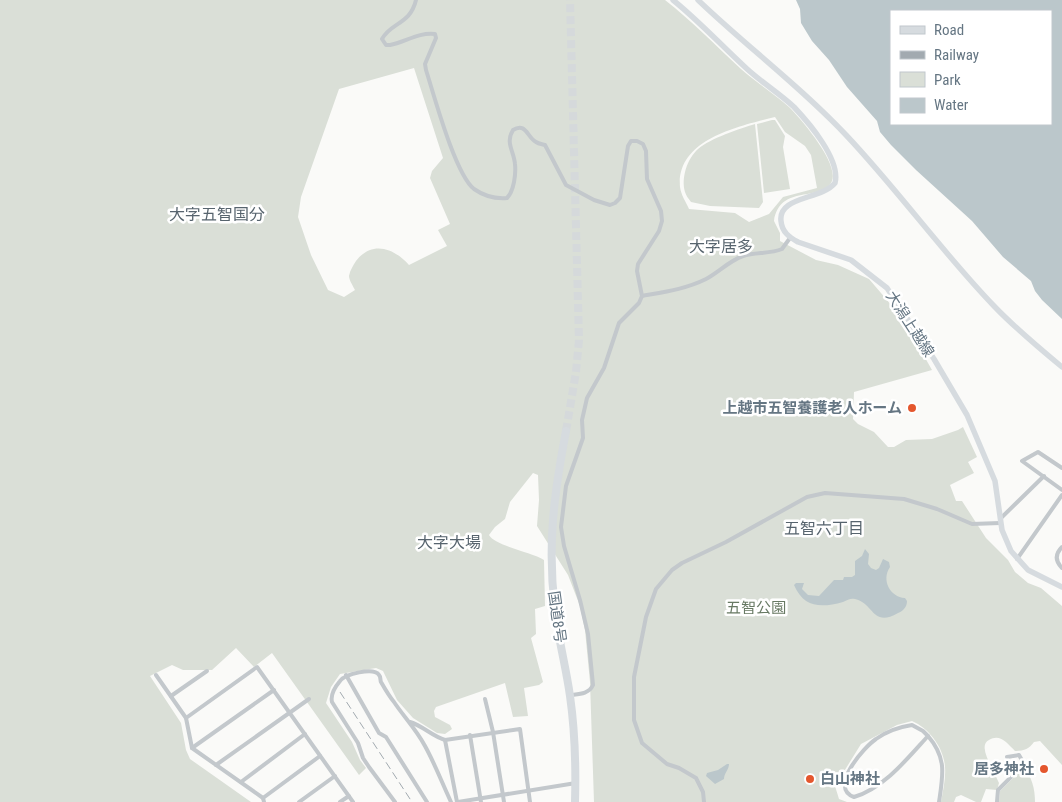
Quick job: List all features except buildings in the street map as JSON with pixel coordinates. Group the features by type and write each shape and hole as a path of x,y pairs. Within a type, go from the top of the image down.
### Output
{"highway":[{"name":"国道8号","path":"566,431 553,504 551,550 555,609 570,695 574,738 575,802"}],"main road":[{"path":"673,0 747,68 793,107 811,128 834,164 836,180 828,190 793,202 782,212 783,229 790,238"},
{"path":"698,0 802,91 836,124 882,174 994,306 1025,336 1062,367"},
{"name":"大潟上越線","path":"790,238 851,260 887,288 957,396 967,415 994,477 1000,521 1007,544 1017,559 1028,570 1062,587"}],"street":[{"path":"416,0 411,14 382,39 386,45 390,45 429,33 435,34 436,38 425,64 426,70 446,133 460,169 474,189 488,197 495,198 507,198 512,192 515,165 511,154 510,135 513,130 521,127 524,128 535,142 545,145 566,186 610,206 620,198 628,146 631,141 637,141 643,144 646,151 646,179 661,212 662,221 659,231 638,264 637,271 642,296 637,306 619,323 604,368 587,398 582,420 583,438 566,486 561,527 564,546 588,634 593,685 592,689 570,695"},
{"path":"642,296 679,290 697,283 709,278 722,267 742,257 782,249 790,238"},
{"path":"1062,468 1038,452 1022,461 1062,490"},
{"path":"704,802 703,792 696,778 679,768 667,764 642,743 634,720 634,677 646,617 656,589 672,570 807,497 825,493 904,499 937,509 972,524 1000,521 1044,476"},
{"path":"1017,559 1062,495"},
{"path":"1062,547 1056,556 1062,568"},
{"path":"186,718 257,667 353,802"},
{"path":"171,696 207,671"},
{"path":"395,802 363,758 358,743 332,702 331,697 336,687 346,675 366,672 379,675 394,702 425,745 451,802"},
{"path":"156,675 186,718 192,748 263,800 320,756"},
{"path":"346,675 379,733 386,737 427,802"},
{"path":"192,748 274,690"},
{"path":"216,765 309,699"},
{"path":"485,699 493,732 504,802"},
{"path":"410,722 418,725 435,737 446,740 520,729 530,802"},
{"path":"928,736 883,782 860,796 854,797 847,793 844,788 851,768 861,753 877,738 899,728 912,725 928,736 935,745 943,762 939,802"},
{"path":"240,782 305,734"},
{"path":"470,735 481,800"},
{"path":"446,740 457,802 481,800 503,794 576,783"},
{"path":"997,802 998,790 1022,766 1023,762 1018,755 1006,757"},
{"path":"299,802 335,776"},
{"path":"340,802 349,796"}],"green space":[{"name":"五智公園","path":"0,0 665,0 741,69 789,107 802,121 825,153 833,173 832,181 820,191 792,197 784,202 778,209 774,221 780,233 780,241 816,260 838,265 869,279 907,326 932,370 854,392 853,419 858,424 874,432 888,447 894,447 906,440 932,439 963,427 977,457 968,462 974,473 950,485 956,501 962,501 986,538 1008,560 1015,572 1028,583 1041,588 1062,606 1062,765 1040,741 1034,742 1021,751 1015,751 1004,740 993,738 985,744 985,753 999,783 997,790 986,789 981,802 976,802 961,795 956,797 954,802 941,802 945,771 942,753 930,734 912,721 897,725 861,744 835,786 839,799 847,802 594,802 590,682 585,630 580,606 568,575 537,526 538,475 533,473 510,502 505,519 489,535 506,546 544,560 545,606 535,609 536,634 531,638 543,682 539,685 524,688 528,716 513,717 505,683 436,707 434,711 435,717 450,725 452,729 445,734 437,733 413,718 397,700 383,671 376,668 340,674 331,687 326,703 352,742 366,768 359,775 272,653 254,667 236,648 212,670 183,670 172,665 150,676 181,723 186,750 190,759 251,802 0,802","holes":["414,68 443,158 432,171 430,178 450,224 438,230 447,246 409,265 397,254 390,251 383,249 369,250 362,254 352,268 349,278 355,290 344,297 328,290 311,255 298,217 301,197 339,89","775,117 785,132 805,146 811,155 817,188 783,197 769,214 749,222 735,213 689,209 682,196 680,187 681,171 688,157 699,146 713,137 729,130"]},
{"path":"775,120 785,136 783,147 790,189 764,193 757,124"},
{"path":"755,124 763,202 759,208 710,206 691,202 685,193 684,175 694,153 718,138"},
{"path":"1023,768 1029,775 1032,783 1035,802 999,802 1000,791"}],"water":[{"path":"796,0 1062,0 1062,319 1042,300 1035,291 1031,281 1003,257 972,221 891,145 880,132 877,121 847,87 829,60 812,41 801,23 800,9"},
{"path":"865,549 869,554 868,564 871,568 876,570 879,568 883,559 889,562 890,567 886,577 888,587 895,595 905,598 907,601 902,611 883,618 874,613 861,601 855,599 835,604 820,605 808,602 798,593 794,585 796,583 804,583 802,589 808,595 819,596 834,580 852,577 855,575 855,561 862,556"},
{"path":"727,764 729,766 724,779 715,784 706,776 707,773 718,770"}],"tunnel":[{"path":"566,431 576,372 579,340 570,0"}],"railway":[{"path":"340,692 412,802"}],"place":[{"name":"上越市五智養護老人ホーム","path":"912,408"},
{"name":"居多神社","path":"1044,769"},
{"name":"白山神社","path":"810,779"}],"district":[{"name":"大字五智国分","path":"217,214"},
{"name":"大字居多","path":"721,246"},
{"name":"五智六丁目","path":"824,528"},
{"name":"大字大場","path":"449,542"}]}
